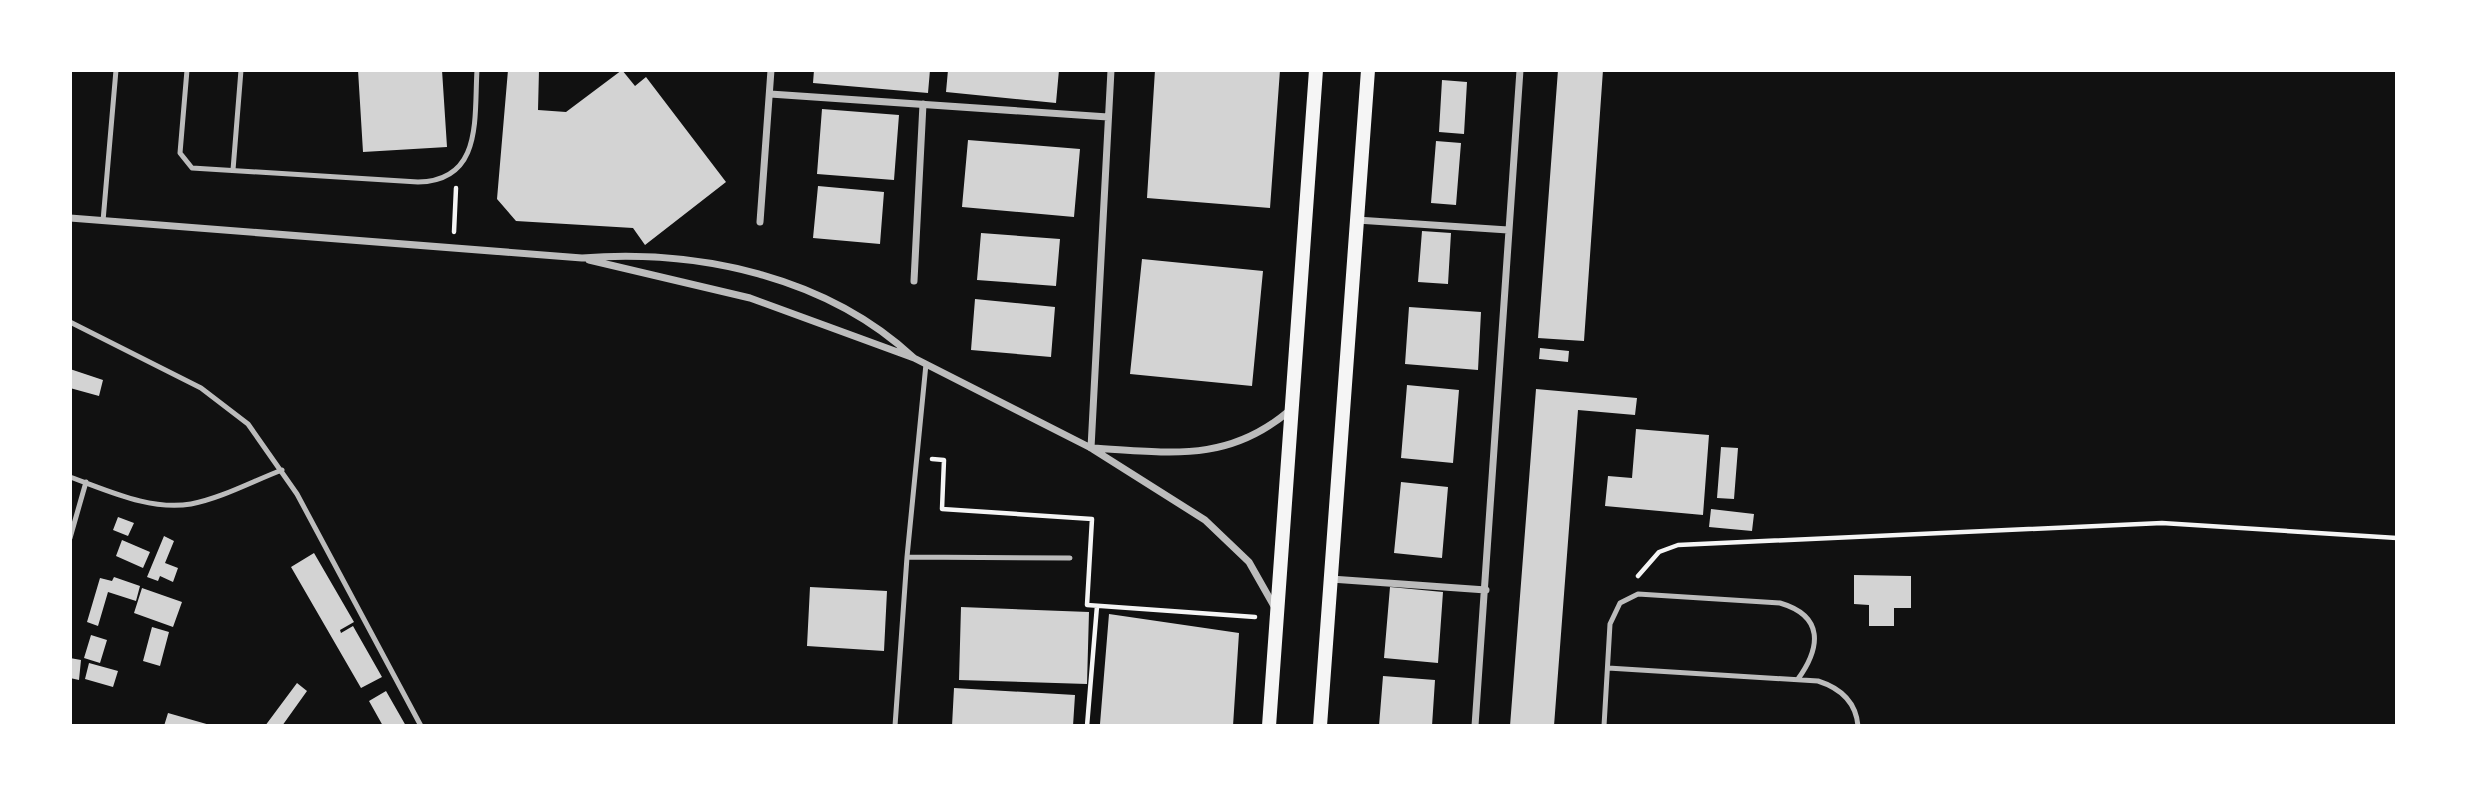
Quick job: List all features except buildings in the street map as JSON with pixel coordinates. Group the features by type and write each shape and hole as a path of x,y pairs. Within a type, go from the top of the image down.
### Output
{"main road":[{"path":"1269,726 1316,70"},
{"path":"1320,726 1368,70"}],"street":[{"path":"760,222 771,70"},
{"path":"1091,447 1111,70"},
{"path":"1475,726 1520,70"},
{"path":"770,94 1108,117"},
{"path":"914,281 923,104"},
{"path":"70,218 582,258 669,257 745,270 837,305 883,332 914,358"},
{"path":"1357,220 1508,230"},
{"path":"582,258 750,298 914,358 1091,447 1222,532 1261,578 1277,615"},
{"path":"1091,447 1192,454 1214,450 1255,435 1292,409"},
{"path":"1331,579 1486,590"}],"lane":[{"path":"103,221 116,70"},
{"path":"187,70 180,147 182,159 198,169 418,182 432,182 457,170 471,146 477,70"},
{"path":"233,170 241,70"},
{"path":"70,322 219,400 248,424 282,470 421,726"},
{"path":"895,726 907,557 926,364"},
{"path":"70,477 149,502 188,504 282,470"},
{"path":"70,538 86,482"},
{"path":"907,557 1070,558"},
{"path":"1604,726 1613,613 1630,597 1648,594 1780,603 1794,607 1805,615 1812,627 1815,641 1814,655 1798,679"},
{"path":"1608,668 1818,681 1840,691 1854,709 1858,726"}],"path":[{"path":"454,249 457,170"},
{"path":"1630,597 1640,572 1648,561 1659,552 1678,545 2162,523 2397,538"},
{"path":"1087,726 1097,606"}]}
